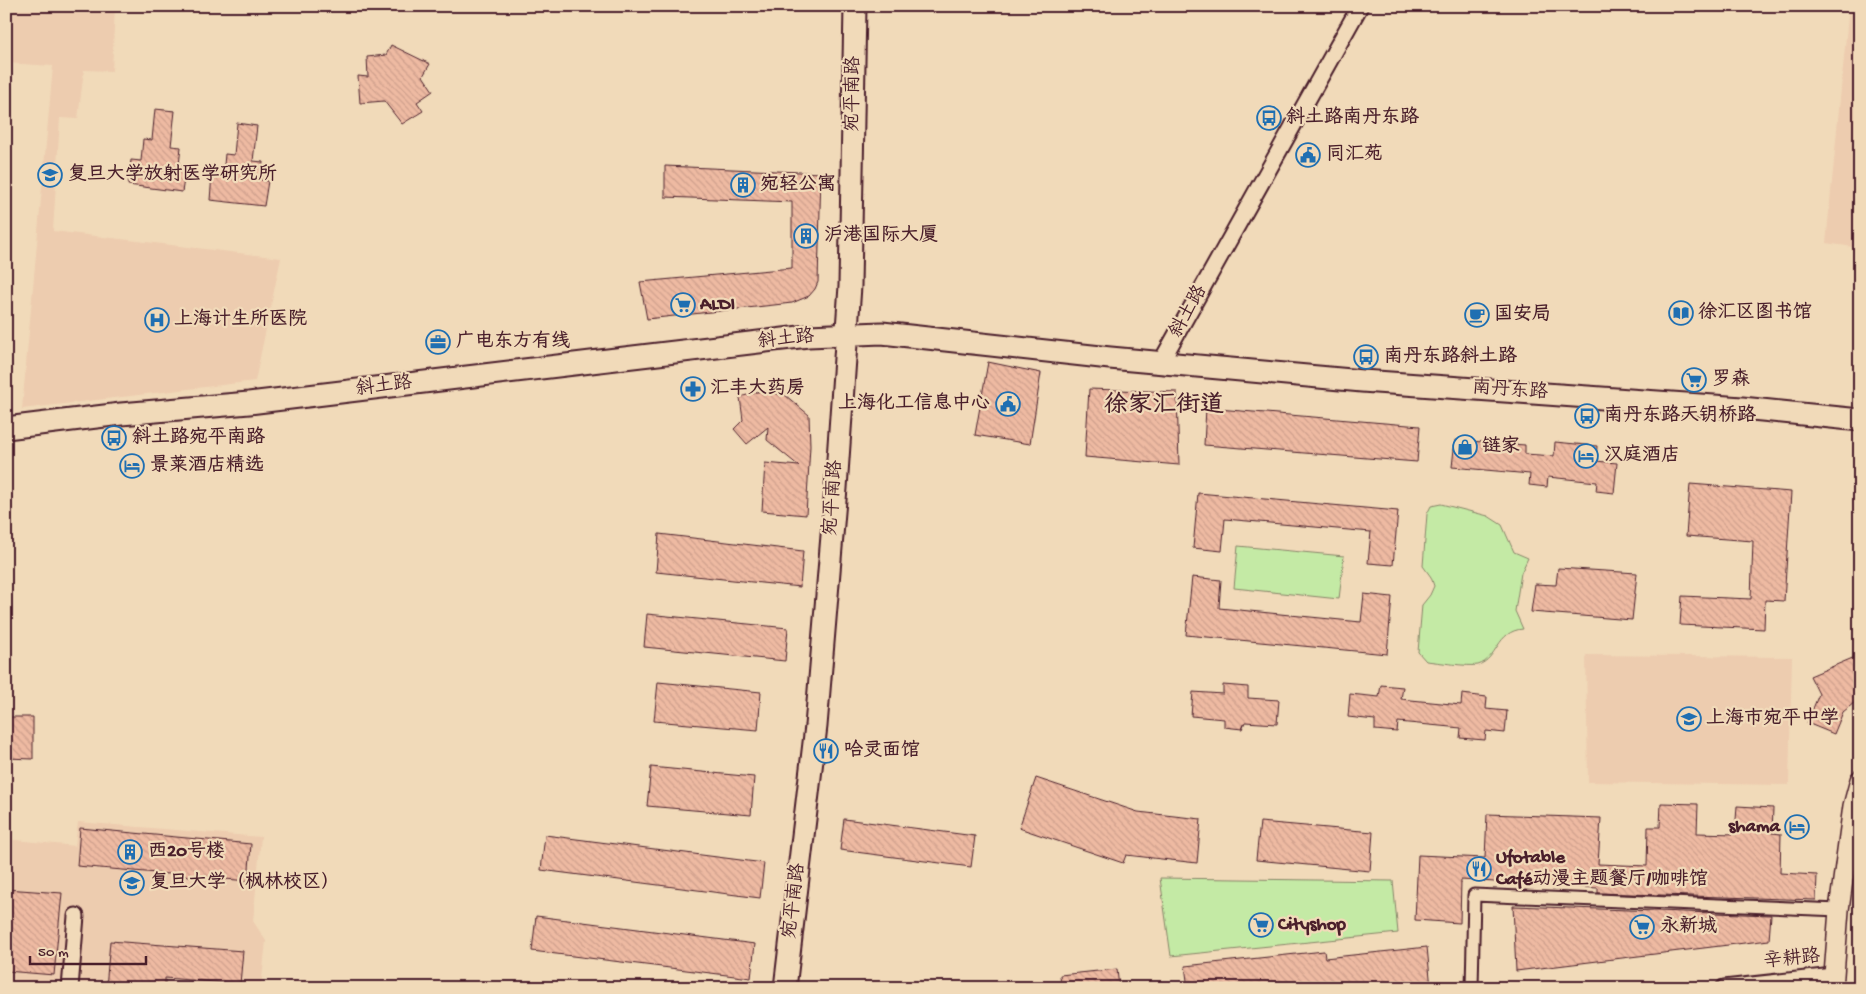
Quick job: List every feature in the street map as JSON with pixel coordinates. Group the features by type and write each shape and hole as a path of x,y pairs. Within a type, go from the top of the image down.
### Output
{"main road":[{"name":"宛平南路","path":"785,988 816,726 847,335 850,286 855,6"},
{"name":"斜土路","path":"6,428 121,414 249,403 808,336 882,333 1161,362"},
{"name":"南丹东路","path":"1161,362 1362,382 1733,408 1860,420"}],"street":[{"name":"斜土路","path":"1161,362 1360,6"},
{"path":"1833,982 1839,910 1853,806 1860,780"},
{"path":"1472,988 1474,895 1839,910"},
{"path":"70,988 76,916"},
{"name":"辛耕路","path":"1724,988 1833,982"}],"shaded area":[{"name":"上海计生所医院","path":"6,6 115,6 112,71 84,70 78,119 60,118 53,231 281,258 255,381 22,409 53,66 6,63"},
{"path":"1849,6 1860,6 1860,248 1826,243"},
{"name":"上海市宛平中学","path":"1586,655 1792,657 1789,785 1588,782"},
{"name":"复旦大学（枫林校区）","path":"78,822 261,837 253,921 266,941 261,988 6,988 6,839 75,846"}],"green space":[{"path":"1441,504 1488,516 1502,525 1514,552 1528,558 1521,573 1515,611 1523,629 1507,635 1490,657 1478,665 1426,661 1418,652 1422,605 1434,586 1431,577 1423,566 1427,514 1431,506"},
{"path":"1238,546 1344,556 1339,599 1234,588"},
{"path":"1160,878 1393,881 1398,933 1171,956"}],"building":[{"path":"391,45 430,64 423,76 433,91 417,102 423,111 402,124 384,101 360,103 358,76 368,77 367,57 386,55"},
{"path":"155,109 175,111 171,146 181,147 179,165 186,166 182,192 128,185 131,160 141,161 143,139 152,140"},
{"path":"237,123 257,126 253,161 263,162 261,180 268,181 264,206 210,200 212,175 223,176 225,154 234,155"},
{"name":"沪港国际大厦","path":"665,166 821,173 818,282 809,296 792,303 647,319 640,282 792,268 792,202 665,197"},
{"name":"上海化工信息中心","path":"988,362 1041,373 1030,444 975,435"},
{"path":"1089,389 1177,392 1179,465 1085,457"},
{"path":"761,391 785,395 809,415 810,446 806,515 762,511 765,463 799,466 767,440 768,427 747,444 734,429 743,420 740,397"},
{"path":"1206,408 1420,426 1417,462 1204,445"},
{"path":"1455,440 1525,445 1525,454 1554,456 1555,442 1597,446 1596,461 1617,463 1614,493 1596,491 1597,482 1548,477 1547,487 1529,485 1530,474 1452,467"},
{"path":"1690,484 1791,492 1784,601 1765,600 1764,629 1680,625 1682,596 1751,599 1753,541 1686,536"},
{"path":"1198,493 1398,511 1393,565 1368,563 1371,532 1225,519 1222,551 1193,548"},
{"path":"659,534 803,551 800,587 656,572"},
{"path":"1558,568 1637,573 1632,620 1531,612 1535,584 1556,585"},
{"path":"1192,577 1221,580 1219,608 1361,622 1364,594 1392,597 1387,654 1186,635"},
{"path":"647,614 788,628 785,661 644,647"},
{"path":"1855,657 1860,667 1860,698 1843,712 1834,734 1807,723 1819,694 1810,676"},
{"path":"658,682 761,692 758,730 654,721"},
{"path":"1223,685 1248,687 1248,698 1279,700 1277,724 1245,722 1242,729 1224,727 1224,719 1191,716 1193,692 1223,694"},
{"path":"1381,685 1403,687 1401,699 1461,705 1462,694 1487,697 1486,709 1507,711 1505,733 1486,731 1485,740 1460,738 1461,728 1398,722 1397,732 1375,730 1375,720 1348,717 1350,694 1379,697"},
{"path":"6,717 33,717 33,759 6,758"},
{"path":"651,767 754,777 751,815 647,806"},
{"path":"1036,778 1138,812 1201,819 1197,863 1126,855 1123,863 1019,828"},
{"path":"1661,803 1698,804 1697,833 1735,834 1737,806 1773,808 1772,833 1781,834 1780,873 1817,875 1816,900 1598,893 1598,888 1461,880 1460,923 1415,920 1418,855 1485,858 1487,814 1601,818 1598,864 1647,866 1648,827 1660,827"},
{"path":"844,819 975,836 971,867 840,850"},
{"path":"1260,822 1373,832 1370,871 1256,860"},
{"name":"西20号楼","path":"80,828 251,844 248,881 77,866"},
{"path":"545,835 764,863 760,898 541,870"},
{"path":"6,889 62,893 54,975 6,971"},
{"name":"永新城","path":"1513,906 1771,915 1769,940 1516,971"},
{"path":"536,916 755,944 751,978 532,951"},
{"path":"110,941 243,951 240,984 165,978 165,988 106,988"},
{"path":"1427,947 1431,988 1188,988 1185,966 1324,951 1325,958"},
{"path":"1117,969 1119,988 1061,988 1060,975"}],"place":[{"name":"斜土路南丹东路","path":"1269,118"},
{"name":"同汇苑","path":"1308,155"},
{"name":"复旦大学放射医学研究所","path":"50,175"},
{"name":"宛轻公寓","path":"743,185"},
{"name":"沪港国际大厦","path":"806,236"},
{"name":"ALDI","path":"683,305"},
{"name":"徐汇区图书馆","path":"1681,313"},
{"name":"国安局","path":"1477,315"},
{"name":"上海计生所医院","path":"157,320"},
{"name":"广电东方有线","path":"438,342"},
{"name":"南丹东路斜土路","path":"1366,357"},
{"name":"罗森","path":"1694,380"},
{"name":"汇丰大药房","path":"693,389"},
{"name":"上海化工信息中心","path":"1008,404"},
{"name":"南丹东路天钥桥路","path":"1587,416"},
{"name":"斜土路宛平南路","path":"114,438"},
{"name":"链家","path":"1465,447"},
{"name":"汉庭酒店","path":"1586,456"},
{"name":"景莱酒店精选","path":"132,466"},
{"name":"上海市宛平中学","path":"1689,719"},
{"name":"哈灵面馆","path":"826,751"},
{"name":"shama","path":"1797,827"},
{"name":"西20号楼","path":"130,852"},
{"name":"Ufotable Café动漫主题餐厅/咖啡馆","path":"1479,869"},
{"name":"复旦大学（枫林校区）","path":"132,883"},
{"name":"Cityshop","path":"1261,925"},
{"name":"永新城","path":"1642,927"}],"district":[{"name":"徐家汇街道","path":"1164,406"}]}
